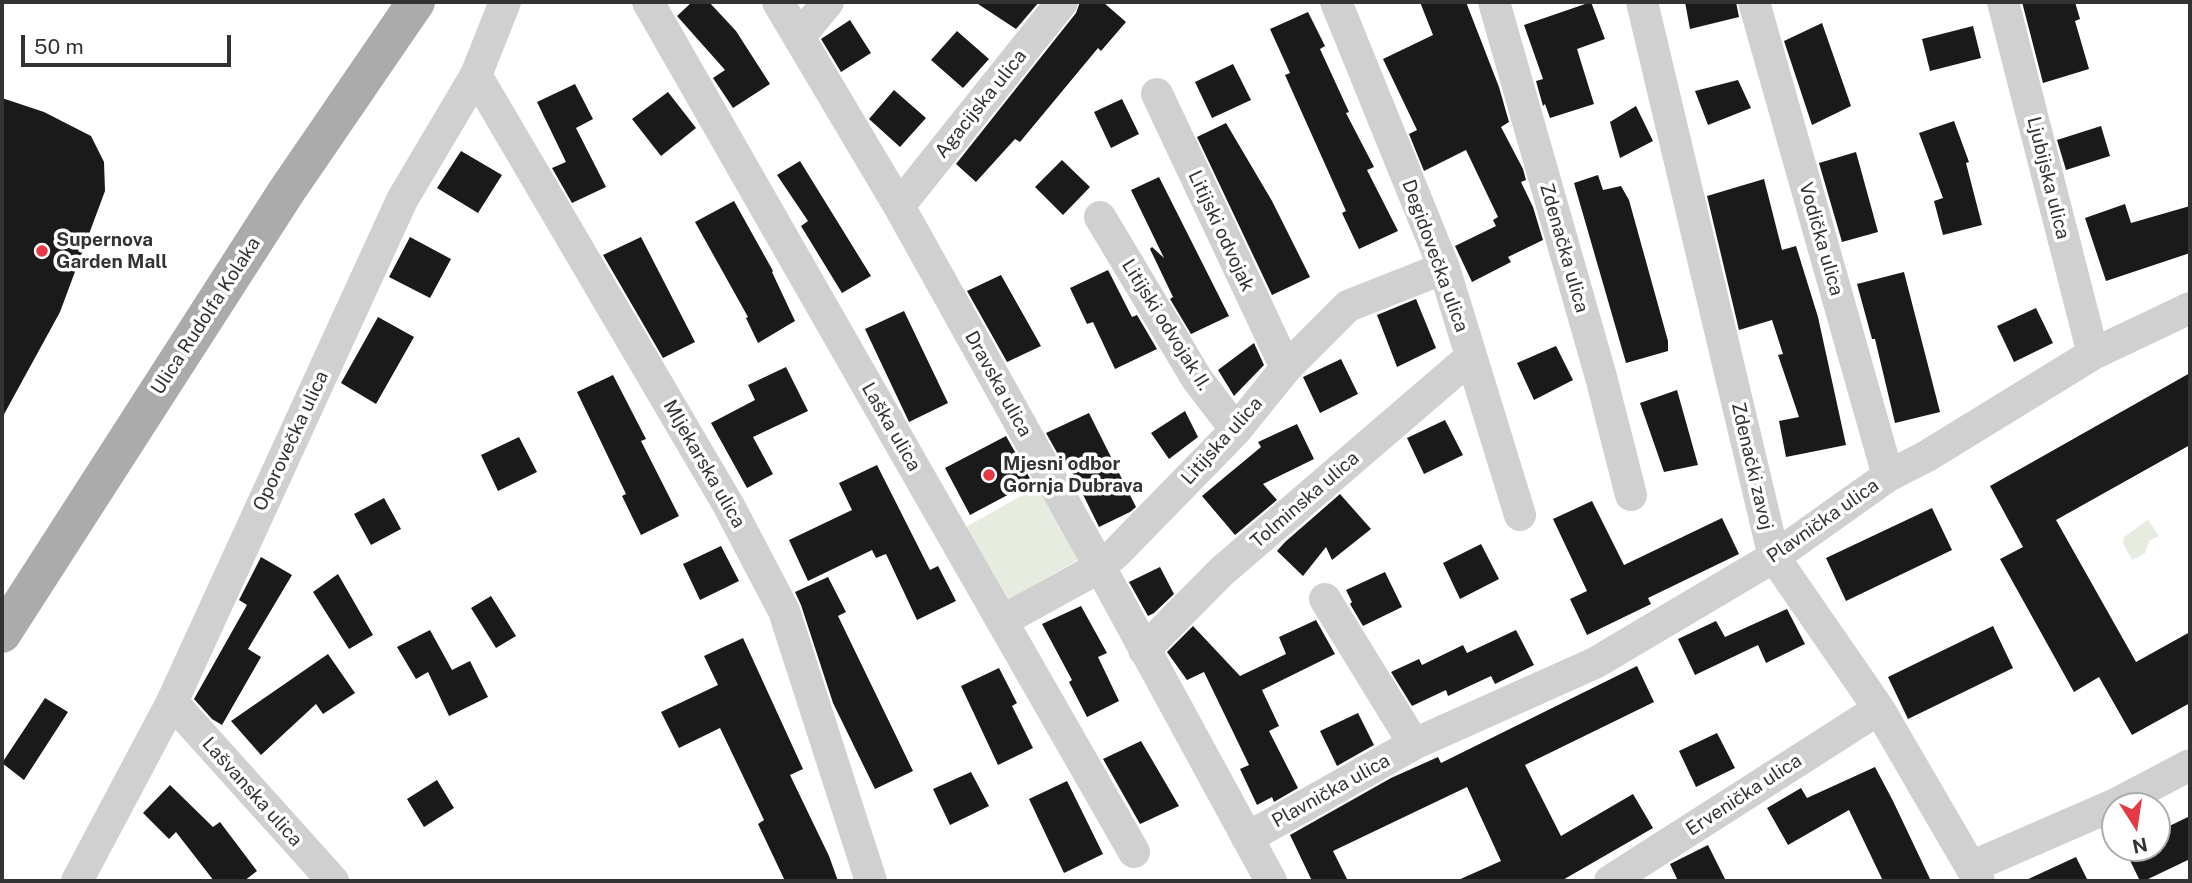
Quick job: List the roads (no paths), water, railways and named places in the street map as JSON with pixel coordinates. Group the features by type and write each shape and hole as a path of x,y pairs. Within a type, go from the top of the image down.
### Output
{"main road":[{"name":"Ulica Rudolfa Kolaka","path":"2,634 286,192 416,2"}],"street":[{"name":"Oporovečka ulica","path":"77,881 172,702 402,200 476,75 506,2"},
{"name":"Laška ulica","path":"648,2 1134,852"},
{"name":"Dravska ulica","path":"778,2 899,206 1271,881"},
{"path":"799,37 828,2"},
{"name":"Agacijska ulica","path":"899,206 1062,2"},
{"name":"Degidovečka ulica","path":"1336,2 1444,268 1520,515"},
{"name":"Zdenačka ulica","path":"1494,2 1601,377 1631,495"},
{"name":"Zdenački zavoj","path":"1642,2 1773,557 1879,709 1975,874"},
{"name":"Vodička ulica","path":"1755,2 1888,476"},
{"name":"Ljubijska ulica","path":"2003,2 2093,354"},
{"name":"Mljekarska ulica","path":"476,75 729,506 784,611 871,881"},
{"name":"Litijski odvojak","path":"1157,94 1286,368"},
{"name":"Litijski odvojak II.","path":"1100,217 1197,379 1236,430"},
{"name":"Litijska ulica","path":"1002,621 1100,567 1236,430 1286,368 1348,306 1444,268"},
{"name":"Plavnička ulica","path":"1247,838 1415,744 1595,663 1773,557 1888,476 1927,456 2093,354 2190,308"},
{"name":"Tolminska ulica","path":"1144,650 1221,572 1471,357"},
{"path":"1325,599 1415,744"},
{"name":"Lašvanska ulica","path":"172,702 333,881"},
{"name":"Ervenička ulica","path":"1610,881 1879,709"},
{"path":"1975,874 2190,765"}],"place":[{"name":"Supernova Garden Mall","path":"42,251"},
{"name":"Mjesni odbor Gornja Dubrava","path":"989,475"}]}
